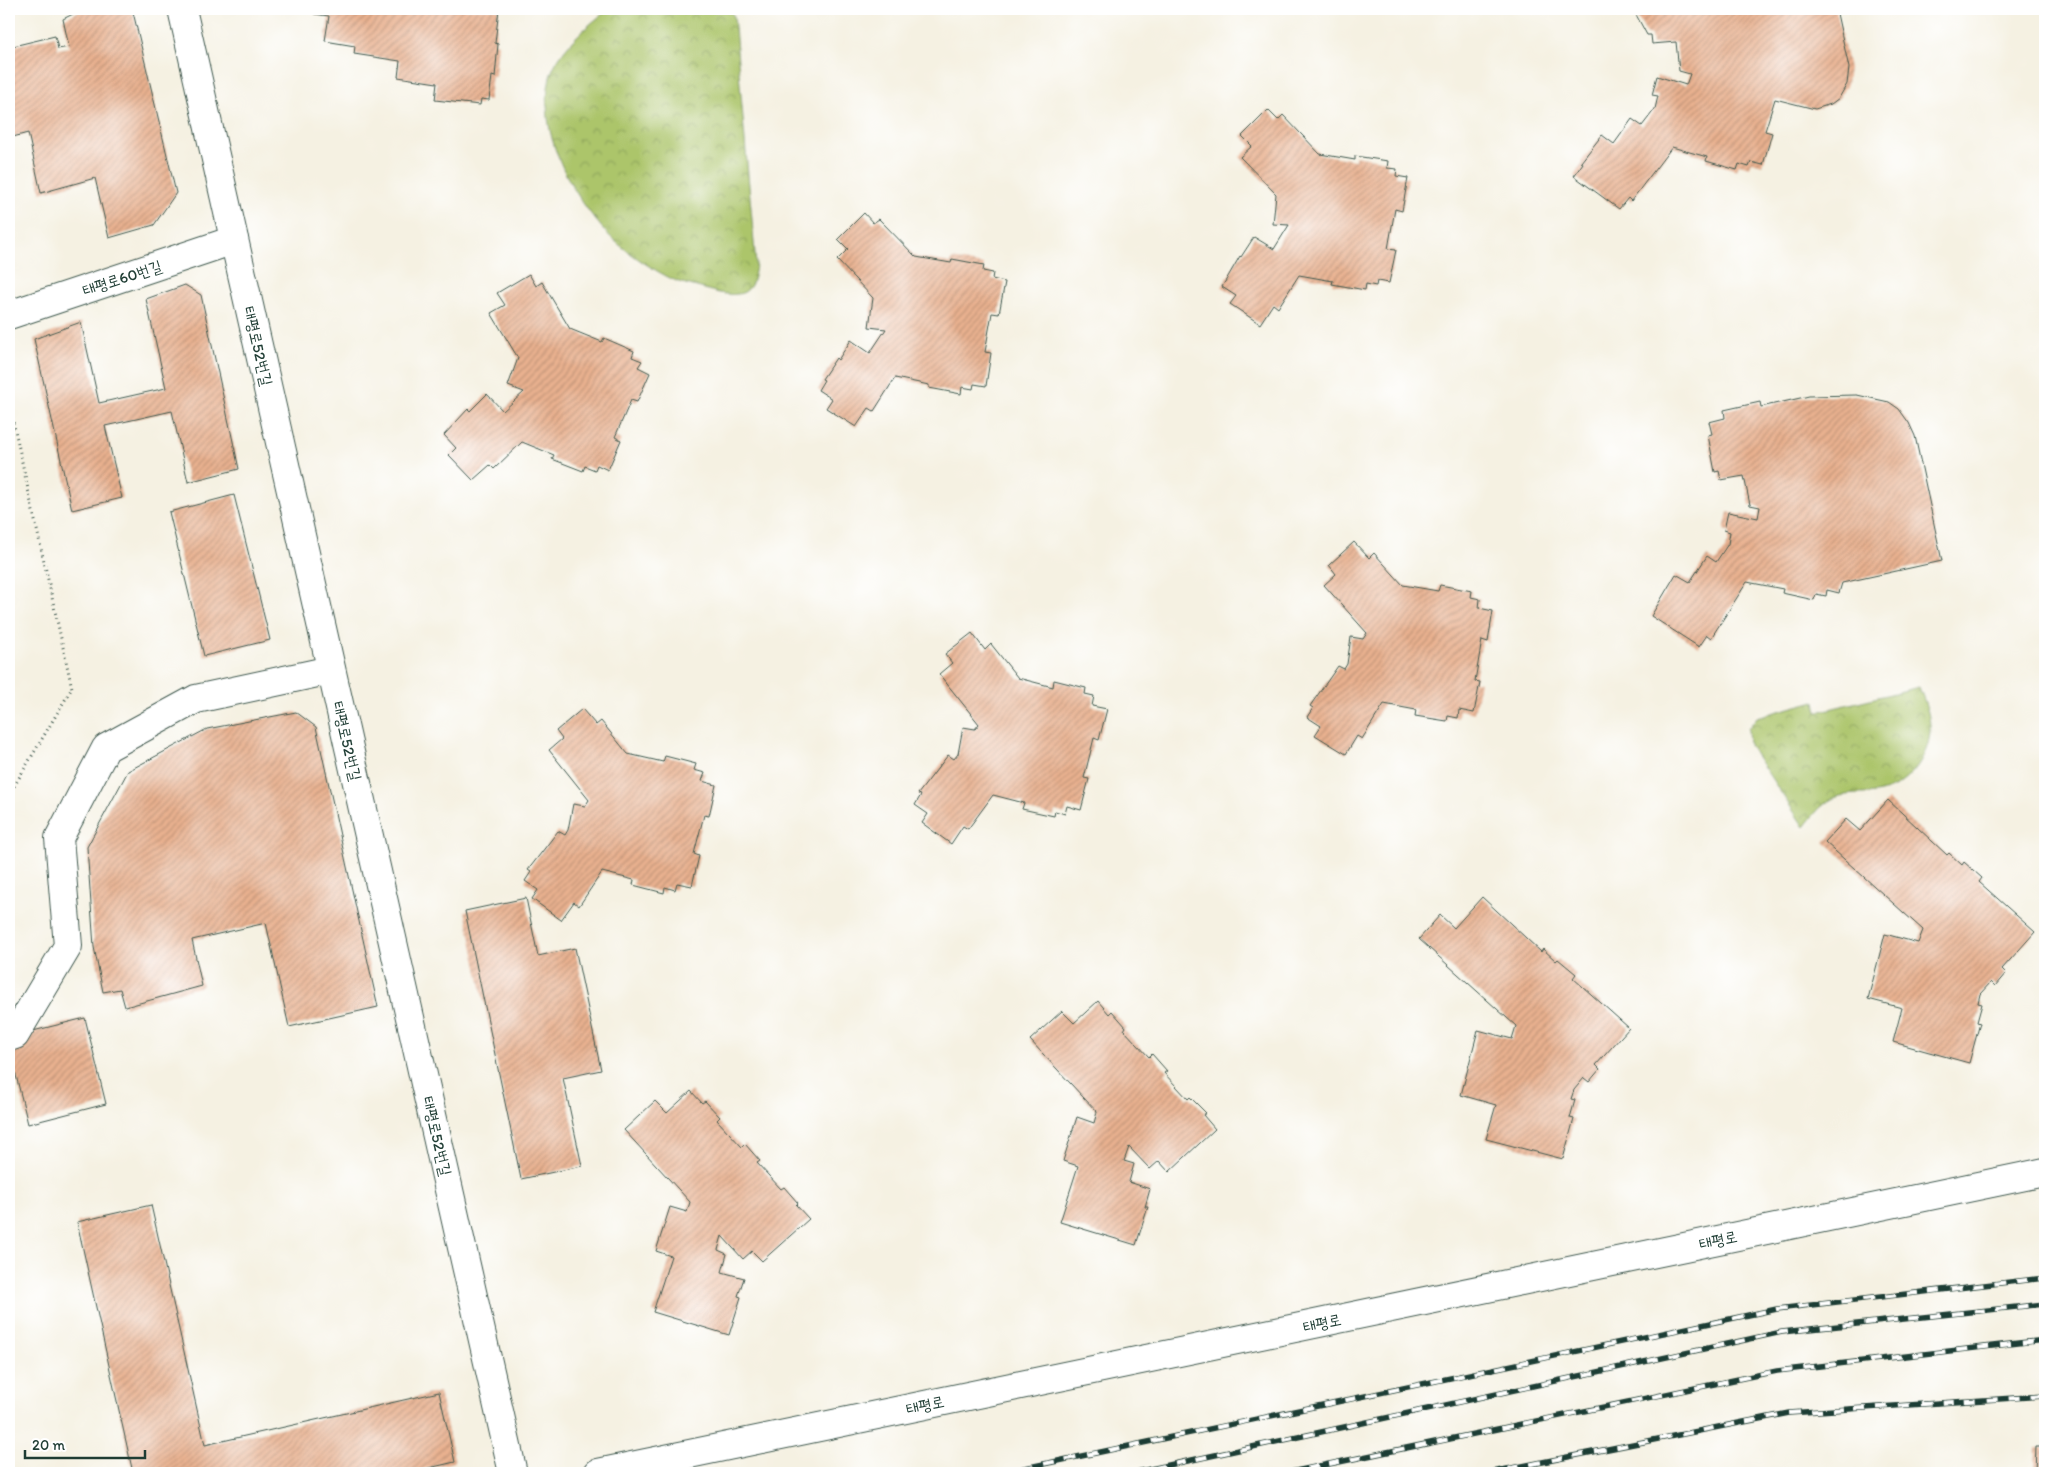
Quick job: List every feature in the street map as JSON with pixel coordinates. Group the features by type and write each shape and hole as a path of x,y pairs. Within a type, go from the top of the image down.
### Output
{"street":[{"name":"태평로52번길","path":"182,9 513,1473"},
{"name":"태평로60번길","path":"9,315 234,240"},
{"path":"9,1037 15,1035 68,946 58,838 106,748 196,698 331,670"},
{"name":"태평로","path":"598,1473 2045,1172"}],"path":[{"path":"9,403 72,688 9,795"}],"green space":[{"path":"609,9 728,9 734,16 756,265 752,283 743,293 724,294 714,292 679,282 650,267 610,237 591,214 568,179 552,139 548,118 547,98 550,77 566,48"},
{"path":"1919,687 1925,702 1930,727 1927,747 1918,765 1904,780 1887,790 1834,798 1821,807 1804,827 1749,745 1748,729 1757,717 1815,701 1817,712"}],"building":[{"path":"83,9 127,9 133,12 176,193 154,225 109,238 95,178 41,193 28,133 9,138 9,62 11,61 9,47 55,36 58,49 69,47 63,19"},
{"path":"315,9 499,9 495,43 498,44 495,77 492,76 489,100 481,99 480,105 435,100 437,83 398,77 400,61 354,54 355,46 325,41 329,16 314,14"},
{"path":"1633,9 1836,9 1849,68 1847,84 1839,98 1831,104 1815,109 1775,99 1765,131 1772,133 1763,165 1751,162 1749,167 1739,164 1737,170 1706,161 1707,157 1672,147 1631,201 1628,198 1619,209 1574,176 1583,163 1581,162 1602,135 1614,144 1632,119 1642,126 1655,109 1658,96 1652,95 1657,76 1686,85 1690,74 1679,71 1676,42 1652,44 1651,35 1647,35"},
{"path":"1268,110 1278,120 1283,115 1320,154 1355,160 1355,156 1388,161 1387,168 1397,169 1396,176 1408,178 1402,211 1395,209 1388,249 1396,250 1389,283 1377,281 1376,286 1366,284 1365,290 1332,284 1333,281 1299,275 1278,308 1273,304 1260,324 1230,304 1236,296 1222,287 1240,256 1254,237 1274,249 1289,225 1273,224 1276,194 1240,157 1252,146 1242,136"},
{"path":"864,213 873,223 879,219 916,257 951,263 952,259 984,265 983,271 993,273 992,279 1005,282 999,314 992,313 985,352 991,353 986,386 974,384 973,389 962,387 961,394 929,388 929,385 895,378 874,411 869,408 856,427 826,408 832,399 818,390 824,380 822,379 836,358 838,360 851,340 870,353 886,329 869,327 873,298 837,260 848,249 838,239"},
{"path":"529,274 536,286 542,282 570,329 602,342 604,338 634,351 632,357 642,361 638,367 650,373 637,402 631,400 615,437 621,440 608,470 597,465 595,470 585,466 583,471 552,459 554,455 522,442 494,469 490,465 473,480 449,455 456,448 444,435 468,409 470,411 487,394 503,411 524,392 508,386 518,358 491,313 505,305 497,293"},
{"path":"185,285 201,295 239,469 188,482 172,411 105,426 122,498 72,510 34,339 81,322 99,403 166,388 146,299"},
{"path":"1857,395 1889,402 1899,409 1909,423 1915,436 1942,561 1842,583 1839,593 1827,590 1826,596 1816,594 1814,600 1782,593 1783,589 1747,582 1711,638 1707,635 1699,647 1651,616 1676,574 1690,582 1707,556 1716,562 1728,544 1730,532 1724,530 1728,512 1758,518 1760,507 1750,505 1744,476 1721,480 1719,471 1715,472 1708,435 1712,434 1709,422 1725,418 1724,410 1760,402 1761,407 1809,396"},
{"path":"234,495 270,640 204,656 169,512"},
{"path":"1354,542 1369,558 1374,553 1403,585 1438,591 1440,585 1472,591 1471,597 1480,599 1479,608 1493,611 1488,642 1482,640 1475,681 1480,682 1474,713 1459,710 1458,718 1448,716 1447,721 1415,716 1416,710 1384,704 1362,739 1357,736 1346,754 1315,735 1321,726 1307,717 1313,708 1310,706 1338,666 1344,669 1347,664 1351,637 1363,639 1367,633 1324,585 1336,574 1329,565"},
{"path":"972,633 985,650 991,644 1018,678 1053,687 1054,680 1086,688 1085,694 1094,696 1092,706 1107,709 1099,740 1094,738 1084,778 1089,779 1081,810 1067,806 1065,814 1055,811 1054,816 1022,809 1024,803 993,795 968,829 963,826 951,844 922,823 928,814 915,805 921,795 918,794 948,755 954,759 958,754 963,727 975,729 979,724 939,674 952,663 945,654"},
{"path":"582,709 596,725 601,721 628,754 663,762 665,756 696,764 694,770 705,773 702,781 716,785 709,816 704,815 694,854 699,856 692,886 677,883 675,890 665,887 664,893 633,885 634,880 602,872 579,906 574,902 561,920 532,899 538,890 525,881 531,872 528,870 558,831 565,835 568,830 573,804 585,806 589,800 549,750 562,739 556,731"},
{"path":"296,712 316,727 378,1007 289,1027 266,923 192,940 202,986 125,1007 120,989 103,992 94,947 87,847 128,771 207,729"},
{"path":"1888,800 1947,855 1949,853 1962,865 1964,862 1982,878 1979,882 2035,932 2002,969 2006,973 1995,986 1991,982 1980,994 1978,1003 1982,1004 1977,1022 1980,1023 1969,1063 1893,1042 1902,1008 1868,999 1885,934 1918,943 1923,930 1825,842 1846,819 1860,831"},
{"path":"1482,897 1541,952 1543,949 1556,961 1558,959 1576,974 1573,978 1629,1028 1596,1065 1600,1069 1589,1082 1584,1078 1574,1090 1571,1099 1575,1100 1570,1118 1574,1119 1563,1159 1486,1139 1496,1105 1461,1095 1478,1030 1512,1039 1516,1026 1419,939 1440,915 1454,928"},
{"path":"526,898 538,956 575,948 601,1070 563,1078 582,1166 521,1179 465,911"},
{"path":"1098,1001 1109,1014 1112,1011 1126,1027 1124,1030 1149,1057 1152,1054 1167,1071 1164,1073 1188,1099 1190,1097 1206,1113 1203,1115 1215,1129 1169,1172 1159,1161 1150,1169 1129,1147 1124,1161 1134,1164 1129,1182 1150,1189 1145,1207 1148,1207 1136,1245 1060,1222 1078,1166 1063,1161 1077,1117 1094,1123 1097,1112 1030,1040 1062,1011 1074,1023"},
{"path":"85,1018 106,1104 28,1124 9,1047 9,1037"},
{"path":"691,1091 702,1103 705,1101 720,1117 717,1120 742,1147 745,1144 760,1161 757,1163 781,1189 784,1187 798,1203 796,1205 809,1219 762,1261 752,1251 743,1259 722,1236 718,1250 727,1254 722,1272 744,1278 738,1296 741,1297 729,1335 653,1312 671,1256 656,1251 670,1207 687,1212 690,1202 624,1130 655,1101 667,1113"},
{"path":"151,1205 205,1445 439,1392 455,1462 407,1473 133,1473 77,1222"},
{"path":"2036,1447 2045,1447 2045,1473 2035,1473"}],"railway":[{"path":"1001,1473 1777,1309 2045,1278"},
{"path":"1132,1473 1782,1332 2045,1304"},
{"path":"1286,1473 1777,1371 2045,1340"},
{"path":"1487,1473 1789,1413 2045,1396"}]}
